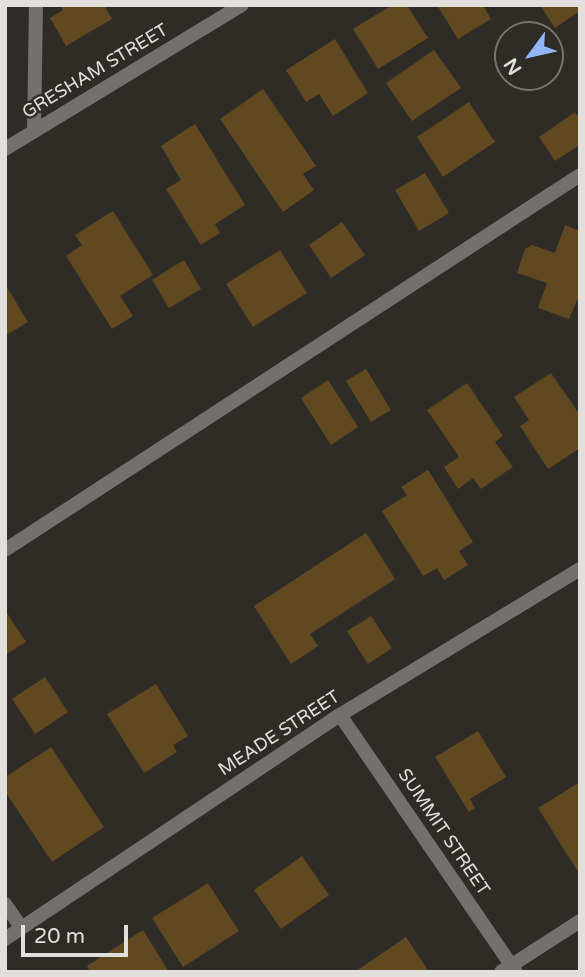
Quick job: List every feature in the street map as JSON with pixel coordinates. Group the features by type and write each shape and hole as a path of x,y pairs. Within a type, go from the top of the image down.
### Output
{"street":[{"path":"34,131 36,5"},
{"name":"GRESHAM STREET","path":"5,149 242,5"},
{"path":"5,550 580,176"},
{"name":"MEADE STREET","path":"5,939 340,715 580,569"},
{"name":"SUMMIT STREET","path":"340,715 510,970"},
{"path":"5,904 21,927"},
{"path":"510,970 580,921"}],"building":[{"path":"61,5 104,5 112,19 66,46 50,18 63,10"},
{"path":"392,5 407,5 428,38 378,69 353,29"},
{"path":"437,5 483,5 491,19 458,39"},
{"path":"540,5 580,5 580,11 564,22 550,21"},
{"path":"335,39 368,93 333,116 319,94 306,102 286,70"},
{"path":"434,50 461,88 412,121 386,83"},
{"path":"263,89 316,166 303,174 314,190 283,212 220,119"},
{"path":"469,102 495,142 443,177 417,137"},
{"path":"575,112 580,119 580,145 555,161 539,137"},
{"path":"195,124 245,205 215,224 220,233 201,245 166,189 181,180 161,146"},
{"path":"425,173 449,213 419,231 395,190"},
{"path":"113,211 153,275 120,296 133,316 112,329 66,256 82,245 75,235"},
{"path":"342,222 365,255 331,278 309,245"},
{"path":"565,225 580,231 580,294 569,319 538,308 547,283 517,273 525,249 532,245 555,253"},
{"path":"280,250 307,293 253,327 226,284"},
{"path":"184,260 201,289 169,308 152,280"},
{"path":"5,284 28,322 5,336"},
{"path":"366,369 391,410 371,422 346,381"},
{"path":"551,373 580,415 580,448 548,469 520,426 529,420 514,397"},
{"path":"328,380 358,427 331,445 301,398"},
{"path":"467,383 503,436 495,442 513,467 481,489 473,478 458,489 444,467 459,457 427,410"},
{"path":"428,470 473,542 459,551 468,565 444,580 437,568 423,576 382,511 407,495 401,487"},
{"path":"366,533 395,579 310,634 318,646 291,664 254,606"},
{"path":"5,610 26,642 5,655"},
{"path":"371,616 392,648 368,664 347,631"},
{"path":"45,677 68,712 35,734 12,699"},
{"path":"156,684 188,736 173,745 177,752 144,773 107,714"},
{"path":"478,731 506,777 470,799 475,808 469,812 435,757"},
{"path":"51,747 104,827 52,862 5,791 5,777"},
{"path":"580,782 580,875 538,808"},
{"path":"302,856 329,895 281,929 254,890"},
{"path":"208,883 239,931 183,967 152,918"},
{"path":"143,930 169,972 90,972 87,966"},
{"path":"406,937 429,972 355,972"}]}
